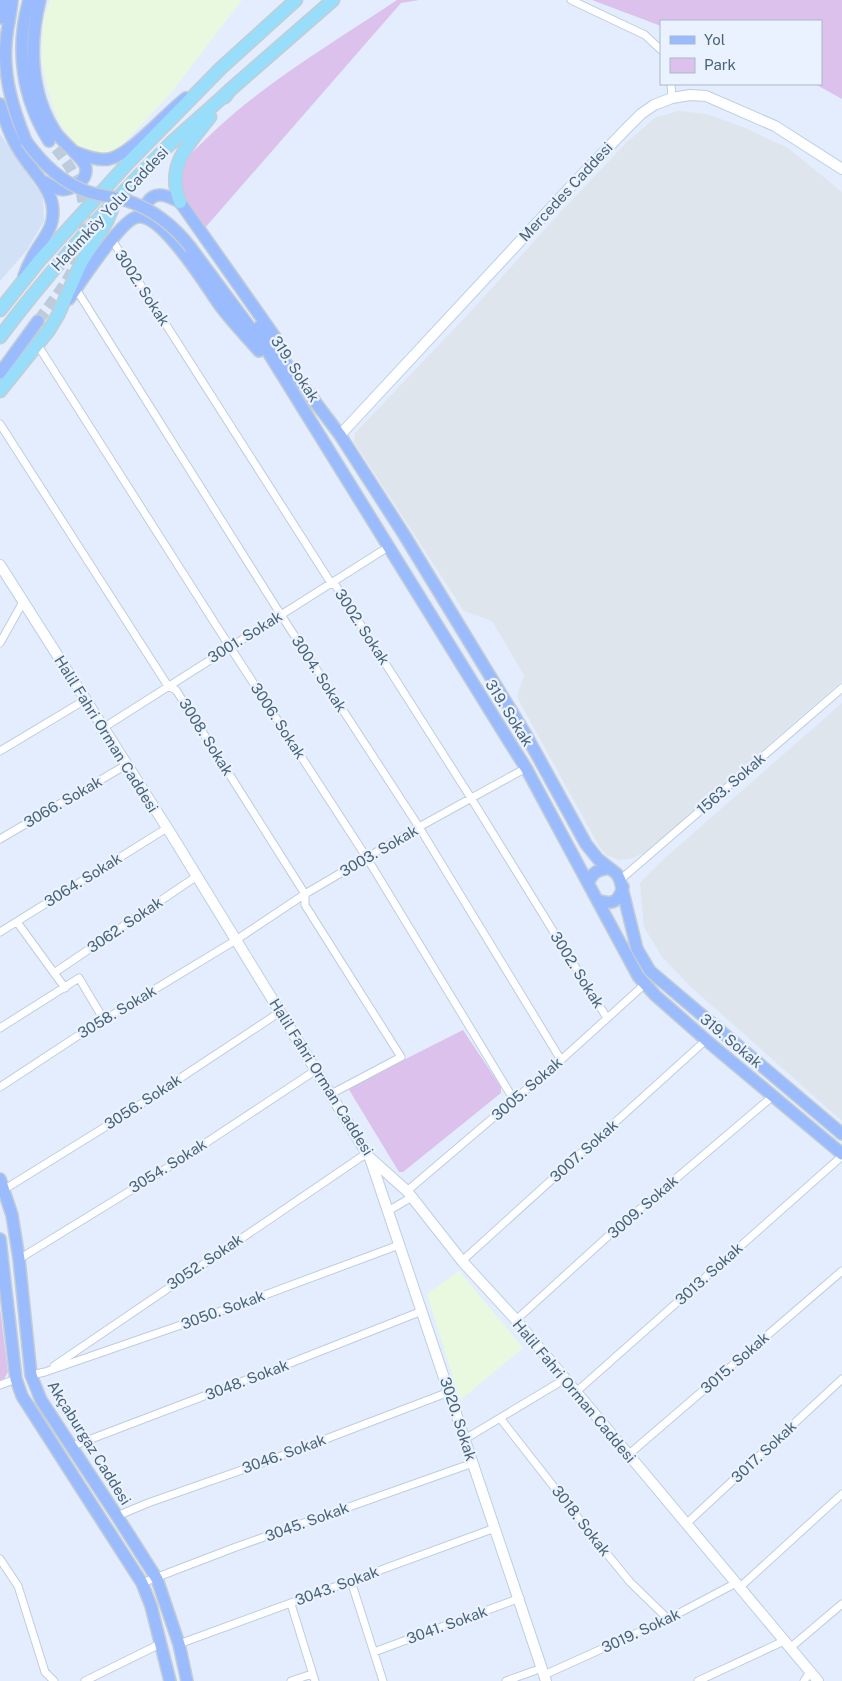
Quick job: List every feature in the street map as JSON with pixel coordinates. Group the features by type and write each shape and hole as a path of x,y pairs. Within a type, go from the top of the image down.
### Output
{"highway":[{"name":"Hadımköy Yolu Caddesi","path":"0,310 57,240 114,178 221,68 296,0"},
{"path":"180,202 174,182 175,171 190,141 230,90 333,0"},
{"name":"Hadımköy Yolu Caddesi","path":"0,337 61,262 113,203 169,145 230,90"},
{"path":"0,392 58,315 81,263 107,221 113,203"}],"main road":[{"path":"0,18 6,0"},
{"path":"12,0 6,44 6,72 14,109 30,139 60,170 88,184 118,191 150,202 176,221 194,246"},
{"path":"19,0 14,26 13,76 30,139"},
{"path":"29,0 22,32 22,68 31,104 49,141"},
{"path":"40,0 33,36 37,87 51,125 71,151 84,163 86,168 83,180 70,189 62,190 41,180"},
{"path":"71,151 98,159 109,159 120,155 131,148 172,108 204,87"},
{"name":"Mercedes Caddesi","path":"340,434 627,128 648,110 672,98 690,95 706,96 775,126 842,169"},
{"path":"0,104 10,133 19,150 51,196 53,205 50,229 28,267 21,284"},
{"path":"146,218 144,212 146,204 152,197 160,195 180,202 276,338 286,362"},
{"path":"58,315 112,240 128,222 138,217 146,218 180,248 221,308 286,383"},
{"name":"319. Sokak","path":"194,246 286,362 340,434 403,533 526,735 586,844 622,883 637,949 650,972 842,1134"},
{"name":"319. Sokak","path":"194,246 268,352 526,768 638,976 706,1040 842,1155"},
{"path":"0,373 38,321"},
{"name":"Halil Fahri Orman Caddesi","path":"0,565 236,940 368,1155 409,1194 462,1261 516,1320 818,1681"},
{"path":"588,883 593,873 598,869 609,868"},
{"path":"597,900 606,903 615,901 620,896 622,883"},
{"name":"3020. Sokak","path":"368,1155 520,1598 544,1675"},
{"name":"Akçaburgaz Caddesi","path":"2,1184 12,1215 19,1259 31,1375 40,1400 157,1579 179,1644 187,1681"},
{"name":"Akçaburgaz Caddesi","path":"0,1239 16,1378 22,1396 142,1583 151,1606 170,1681"}],"street":[{"path":"571,0 645,35 660,49"},
{"path":"671,85 672,98"},
{"name":"3002. Sokak","path":"112,240 471,798 607,1018"},
{"name":"3004. Sokak","path":"76,289 281,615 419,827 561,1060"},
{"name":"3006. Sokak","path":"37,344 367,858 514,1100"},
{"name":"3008. Sokak","path":"0,424 168,686 176,690 305,894 305,905 401,1057 331,1094"},
{"name":"3001. Sokak","path":"103,728 388,547"},
{"path":"0,643 23,602"},
{"name":"1563. Sokak","path":"622,883 842,688"},
{"path":"0,750 85,700"},
{"name":"3066. Sokak","path":"0,839 126,765"},
{"name":"3003. Sokak","path":"236,940 305,894 419,827 526,768"},
{"name":"3064. Sokak","path":"0,932 166,828"},
{"name":"3062. Sokak","path":"54,973 196,876"},
{"path":"17,922 65,988"},
{"name":"3058. Sokak","path":"0,1087 76,1037 236,940"},
{"path":"0,1028 79,978 104,1020"},
{"name":"3005. Sokak","path":"388,1211 645,984"},
{"name":"3056. Sokak","path":"2,1184 126,1114 280,1012"},
{"name":"3007. Sokak","path":"462,1261 706,1040"},
{"name":"3054. Sokak","path":"19,1259 178,1162 316,1070"},
{"name":"3009. Sokak","path":"516,1320 606,1238 773,1096"},
{"name":"3052. Sokak","path":"45,1372 368,1155"},
{"name":"3013. Sokak","path":"576,1392 842,1155"},
{"name":"3050. Sokak","path":"31,1375 45,1372 230,1308 399,1245"},
{"name":"3015. Sokak","path":"628,1455 842,1271"},
{"name":"3048. Sokak","path":"70,1447 422,1312"},
{"path":"0,1385 16,1378"},
{"path":"465,1439 565,1379"},
{"name":"3017. Sokak","path":"686,1524 842,1380"},
{"name":"3046. Sokak","path":"117,1516 450,1392"},
{"name":"3018. Sokak","path":"500,1418 590,1534 630,1582 668,1620"},
{"name":"3045. Sokak","path":"142,1583 473,1463"},
{"name":"3019. Sokak","path":"506,1681 544,1675 668,1620 738,1585 842,1494"},
{"name":"3043. Sokak","path":"179,1644 495,1528"},
{"path":"0,1559 18,1586 45,1672 54,1681"},
{"path":"351,1581 383,1681"},
{"name":"3041. Sokak","path":"374,1652 520,1598"},
{"path":"291,1604 314,1677 292,1681"},
{"path":"698,1681 712,1678 787,1644 842,1604"},
{"path":"86,1681 160,1644"},
{"path":"804,1681 810,1672"}],"shaded area":[{"path":"50,0 242,0 170,94 116,151 98,153 78,147 70,138 59,122 48,91 42,62 43,22"},
{"path":"679,111 707,114 745,128 788,148 842,192 842,681 645,853 629,859 619,860 606,855 599,846 517,697 524,675 492,621 464,611 354,442 355,433 473,309 626,143 656,117"},
{"path":"0,134 43,197 44,221 27,250 0,281"},
{"path":"842,703 842,1121 692,988 662,957 644,927 640,883 666,857"},
{"path":"459,1271 523,1348 460,1400 427,1294"}],"green space":[{"path":"397,0 419,0 401,3 204,229 186,202 180,187 181,171 185,161 228,118 274,82"},
{"path":"592,0 842,0 842,99 817,85 822,85 822,20 660,20 660,26"},
{"path":"463,1030 501,1087 501,1093 403,1172 399,1172 348,1088"},
{"path":"0,1308 8,1372 4,1379 0,1380"}],"tunnel":[{"path":"38,321 66,282 73,268 79,255 85,224 84,207 78,181 67,163 49,141"}]}
